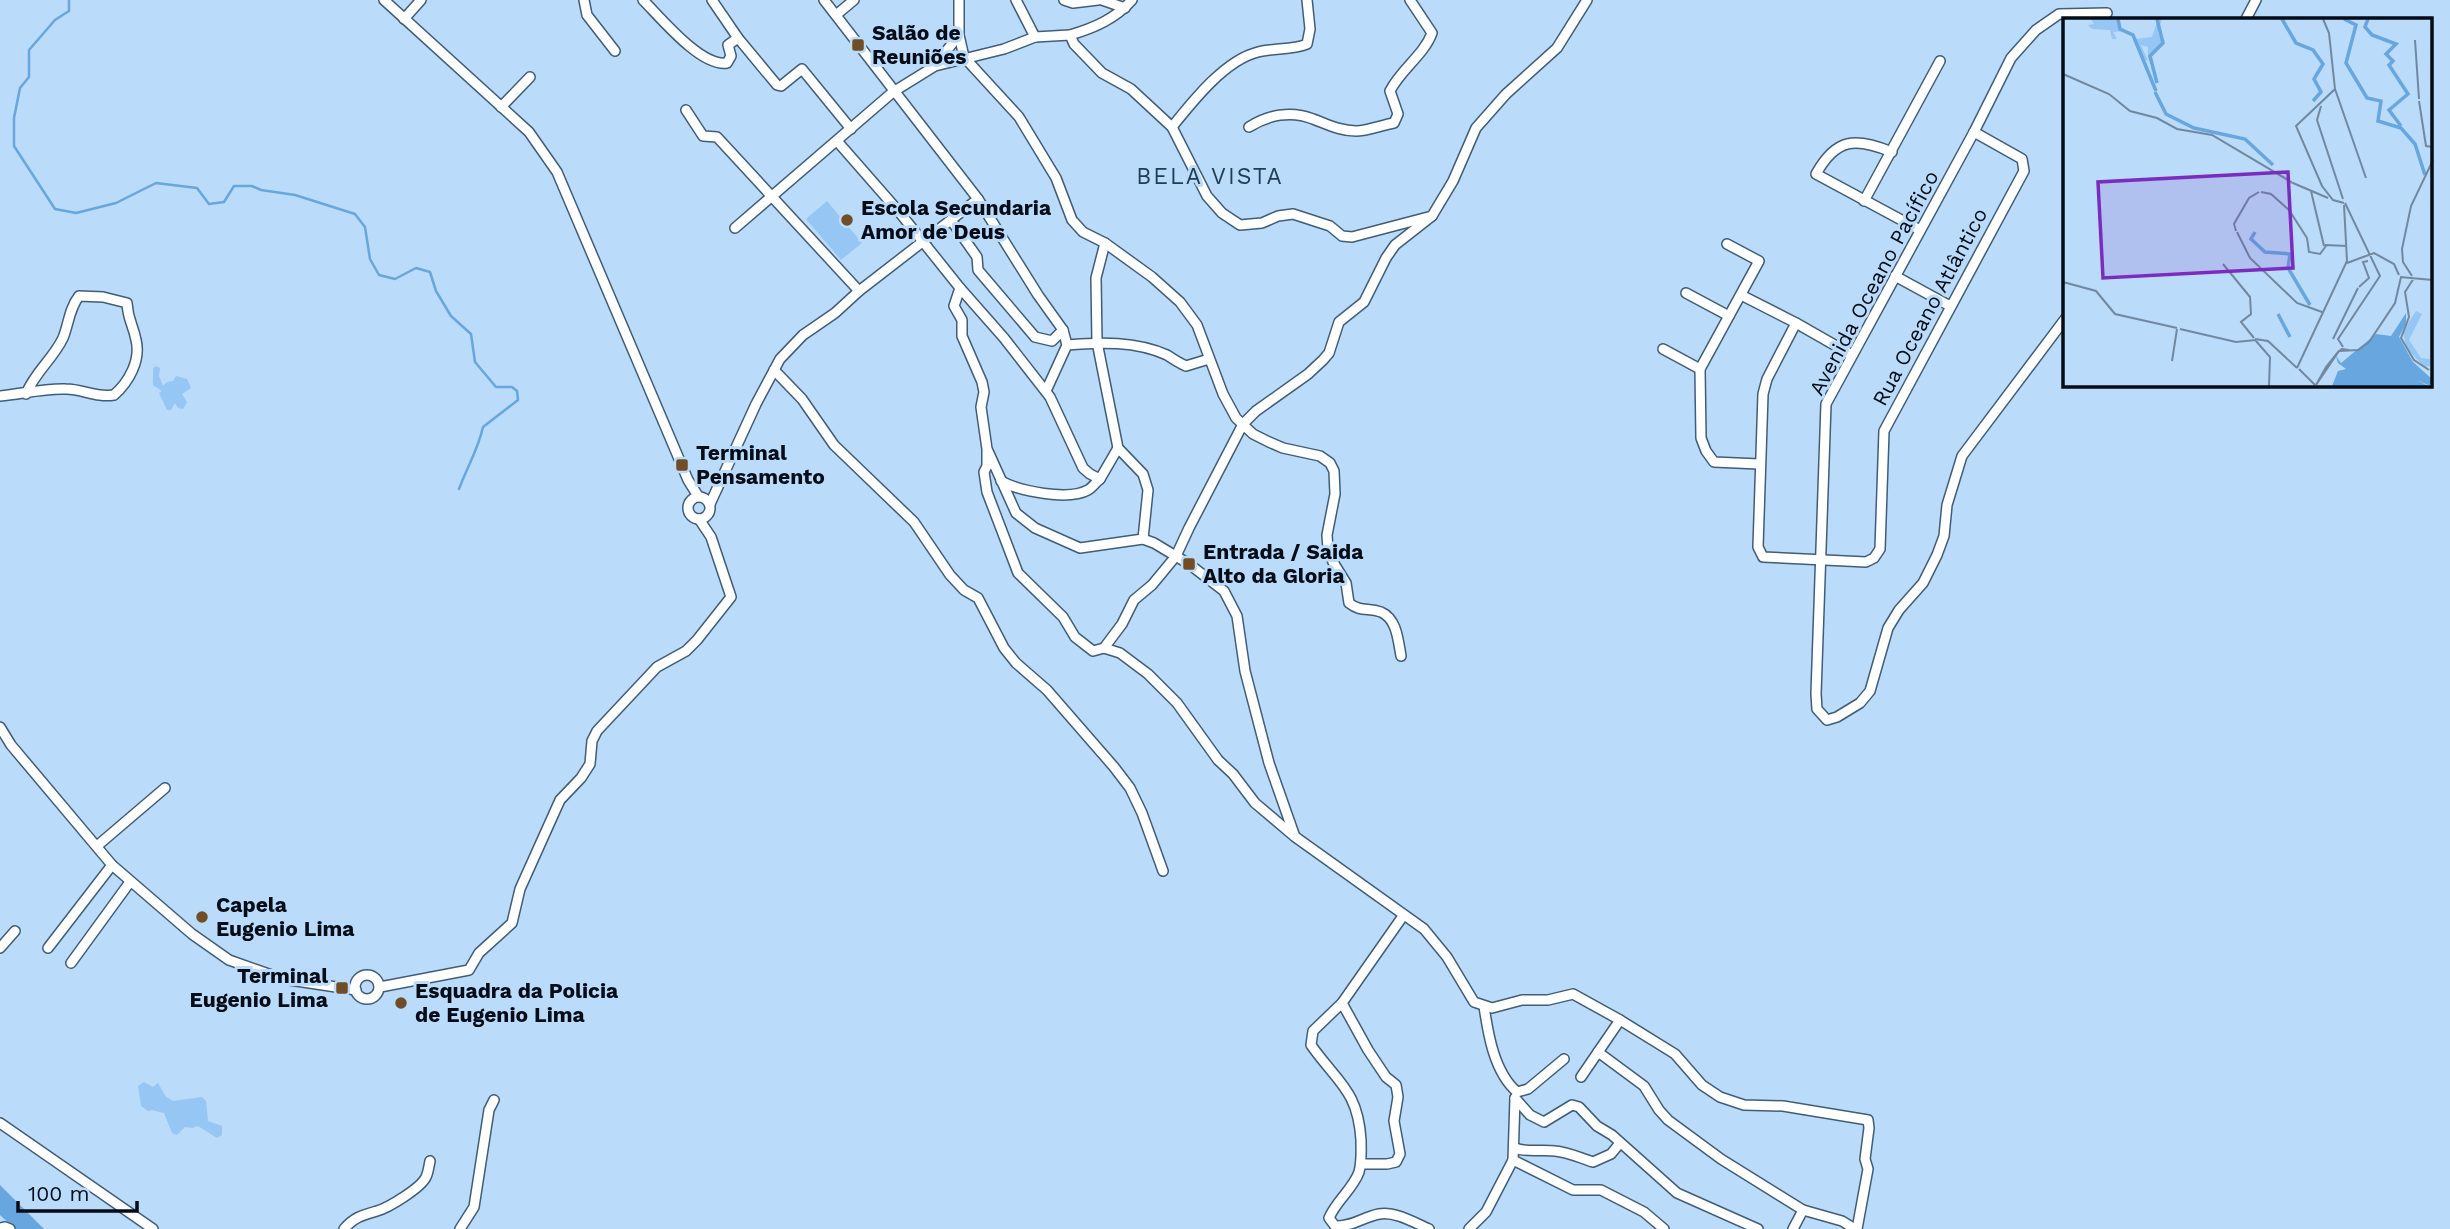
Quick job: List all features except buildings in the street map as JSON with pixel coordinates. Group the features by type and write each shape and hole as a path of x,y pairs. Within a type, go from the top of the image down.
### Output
{"street":[{"path":"380,987 469,970 479,953 512,923 520,889 560,800 590,764 592,741 597,731 657,667 685,651 697,640 731,597 711,537 706,499 699,496 688,480 557,172 529,132 384,0"},
{"path":"404,19 421,0"},
{"path":"584,0 587,15 615,51"},
{"path":"643,0 693,49 718,64 727,63 731,56 728,45 738,38"},
{"path":"712,0 738,38 777,85 781,86 802,69 850,129"},
{"path":"824,0 978,199 1063,330 1067,345 1046,391"},
{"path":"836,15 854,0"},
{"path":"959,0 959,36 964,57 1026,127 1056,178 1072,220 1083,232 1105,243 1152,277 1180,302 1196,325 1223,394 1236,418 1253,434 1269,442 1320,456 1330,463 1334,471 1335,494 1327,535 1333,562 1346,583 1349,603 1357,610 1381,612 1394,623 1401,656"},
{"path":"1016,0 1035,37"},
{"path":"1064,0 1073,3 1100,0 1129,4"},
{"path":"1172,127 1200,92 1231,66 1255,52 1285,47 1299,48 1307,44 1310,29 1307,0"},
{"path":"1249,127 1262,119 1279,114 1310,117 1330,127 1357,131 1394,123 1398,114 1390,91 1397,77 1428,43 1432,33 1410,0"},
{"path":"1104,648 1122,624 1134,600 1152,585 1177,556 1243,424 1323,360 1329,352 1339,322 1364,302 1395,245 1432,216 1453,181 1476,128 1506,94 1557,48 1587,0"},
{"path":"2247,18 2256,0"},
{"path":"735,228 893,92 935,66 1004,49 1035,37 1070,35 1095,28 1129,4"},
{"name":"Avenida Oceano Pacífico","path":"2063,322 1962,456 1950,493 1944,536 1937,555 1923,583 1899,610 1888,628 1870,691 1853,707 1827,720 1817,709 1816,694 1826,404 1974,132 2011,58 2036,30 2059,14 2107,13"},
{"path":"1070,35 1074,44 1102,73 1131,89 1172,127 1207,196 1222,213 1240,225 1262,223 1278,216 1293,214 1330,226 1342,236 1352,237 1432,216"},
{"path":"935,66 959,36"},
{"path":"1864,201 1940,61"},
{"path":"501,107 530,76"},
{"path":"686,110 703,136 717,137 859,291"},
{"name":"Rua Oceano Atlântico","path":"1759,464 1758,547 1763,557 1866,562 1874,558 1880,549 1884,431 2024,171 2022,159 1974,132"},
{"path":"837,141 1046,391 1083,467 1100,479"},
{"path":"1892,152 1868,142 1842,145 1825,158 1816,174 1920,230"},
{"path":"699,519 709,509 722,475 780,359 803,335 835,313 859,291 978,199"},
{"path":"951,220 977,257 978,270 1035,337 1052,341 1063,330"},
{"path":"1105,243 1096,278 1097,342 1118,448 1143,474 1148,490 1143,539"},
{"path":"1727,244 1759,261 1700,369 1701,439 1714,462 1759,464 1763,394 1767,379 1796,323"},
{"path":"1895,276 1950,306"},
{"path":"960,288 954,306 962,320 962,335 982,382 984,392 981,407 987,449 1009,502 1025,522 1080,548 1143,539 1177,556 1224,591 1237,616 1245,671 1269,763 1294,835"},
{"path":"1686,293 1730,316"},
{"path":"1741,295 1852,355"},
{"path":"0,396 26,394 44,390 69,389 91,396 105,396 121,389 130,376 137,356 137,342 128,319 127,303 103,297 79,296 71,307 59,344 32,380 26,394"},
{"path":"962,320 976,307"},
{"path":"1067,345 1097,342 1145,349 1166,355 1186,366 1209,359"},
{"path":"1663,349 1700,369"},
{"path":"774,370 802,399 834,445 914,522 950,575 964,590 978,598 1004,648 1016,663 1047,690 1114,767 1130,788 1142,813 1163,871"},
{"path":"1001,481 1012,487 1070,495 1088,490 1100,479 1118,448"},
{"path":"987,449 984,472 987,492 1018,573 1063,617 1080,643 1093,650 1104,648 1120,653 1148,674 1177,704 1244,792 1294,835 1424,929 1447,957 1474,1002 1484,1006 1502,1007 1522,1000 1548,1000 1573,994 1675,1054 1702,1085 1720,1097 1744,1105 1783,1106 1868,1120 1865,1159 1868,1169 1856,1229 1842,1221 1803,1210 1721,1159 1668,1120 1644,1086 1598,1052"},
{"path":"687,506 690,500 699,496 722,475"},
{"path":"688,480 687,506 691,516 699,519 711,537"},
{"path":"0,727 11,745 112,864 192,934 229,960 283,979 356,990"},
{"path":"96,846 165,788"},
{"path":"48,948 112,864"},
{"path":"71,963 130,882"},
{"path":"1403,916 1342,1003 1313,1031 1311,1045 1354,1100 1360,1126 1361,1164 1358,1175 1334,1206 1329,1218 1335,1226 1347,1227 1381,1214 1393,1215 1429,1229"},
{"path":"0,948 15,931"},
{"path":"366,975 374,977 380,987 377,994 368,999 360,997 356,982 366,975"},
{"path":"1342,1003 1368,1050 1396,1086 1398,1097 1394,1121 1400,1154 1396,1161 1387,1164 1361,1164"},
{"path":"1484,1006 1491,1049 1511,1087 1530,1115 1544,1122 1572,1105 1579,1107 1597,1126 1677,1193 1758,1229"},
{"path":"1581,1077 1620,1020"},
{"path":"1516,1095 1528,1089 1564,1059"},
{"path":"1469,1229 1486,1212 1513,1160 1516,1095"},
{"path":"460,1229 474,1207 489,1110 494,1100"},
{"path":"0,1123 153,1229"},
{"path":"1515,1148 1523,1152 1539,1150 1569,1153 1593,1162 1611,1154 1620,1143"},
{"path":"1513,1160 1573,1190 1601,1190 1644,1212 1664,1229"},
{"path":"344,1229 363,1214 379,1211 421,1185 430,1161"},
{"path":"1793,1229 1803,1210"},
{"path":"0,1228 10,1229"}],"shaded area":[{"path":"827,201 862,243 841,260 806,219"},
{"path":"155,366 160,368 159,376 163,386 173,381 176,376 187,379 191,388 182,394 187,402 183,409 178,408 175,403 171,410 167,410 159,393 162,391 153,385"},
{"path":"144,1082 153,1087 158,1083 166,1097 173,1101 202,1097 206,1101 208,1121 222,1126 222,1135 217,1138 198,1126 185,1127 177,1135 172,1133 164,1113 148,1111 141,1106 138,1086"},
{"path":"0,1185 44,1229 15,1229 0,1215"}],"waterway":[{"path":"69,0 69,11 55,20 29,50 29,77 20,88 14,118 14,146 55,209 76,213 116,203 156,183 197,188 209,204 224,202 234,186 252,186 295,195 355,214 365,227 370,259 379,275 395,279 416,268 430,272 436,291 451,316 471,334 475,362 496,387 512,387 517,391 518,400 483,427 459,489"}],"place":[{"name":"Salão de Reuniões","path":"858,45"},
{"name":"Escola Secundaria Amor de Deus","path":"847,220"},
{"name":"Terminal Pensamento","path":"682,465"},
{"name":"Entrada / Saida Alto da Gloria","path":"1189,564"},
{"name":"Capela Eugenio Lima","path":"202,917"},
{"name":"Terminal Eugenio Lima","path":"342,988"},
{"name":"Esquadra da Policia de Eugenio Lima","path":"401,1003"}],"district":[{"name":"BELA VISTA","path":"1210,176"}]}
